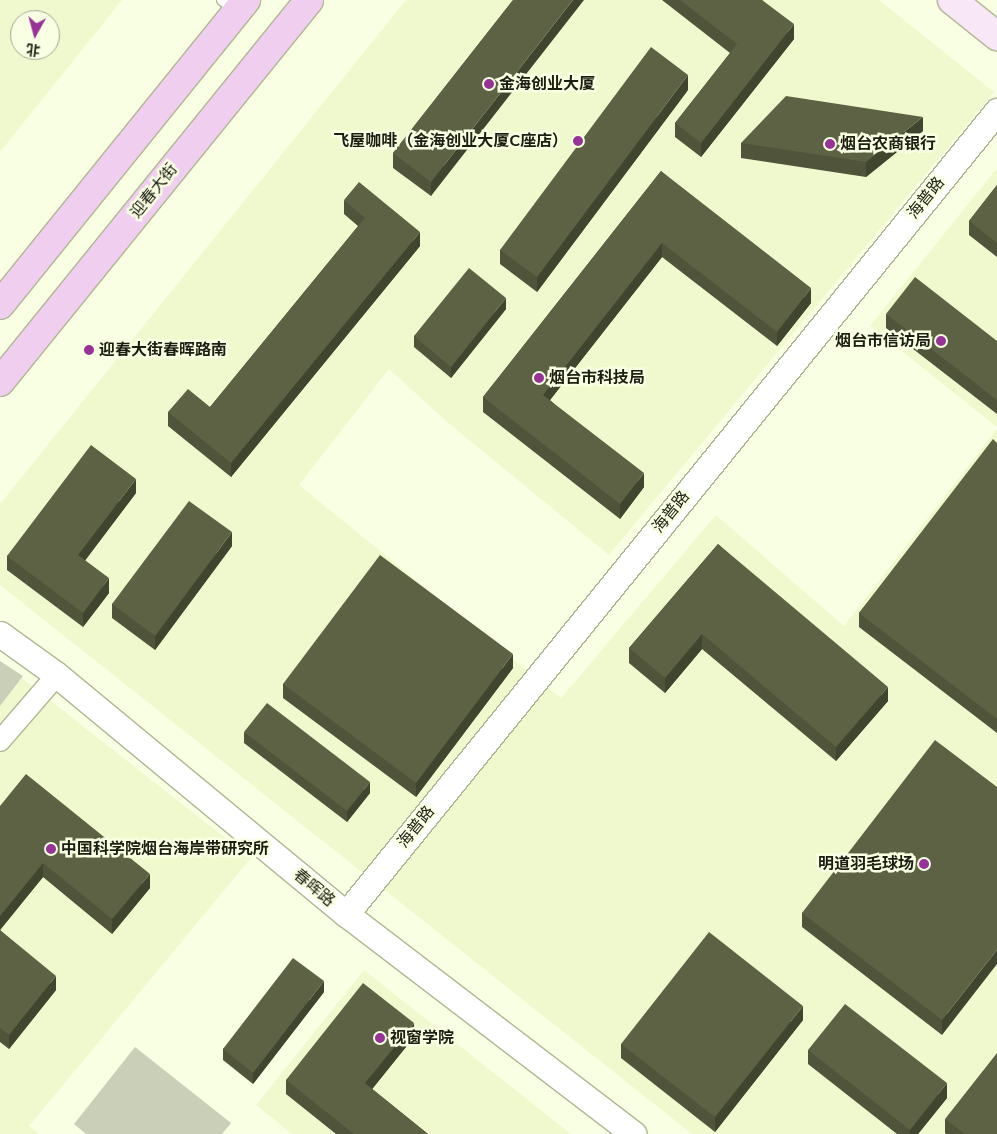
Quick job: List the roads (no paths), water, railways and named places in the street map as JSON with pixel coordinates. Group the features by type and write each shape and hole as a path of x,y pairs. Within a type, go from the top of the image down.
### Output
{"main road":[{"name":"迎春大街","path":"0,382 309,0"},
{"path":"952,0 997,36"},
{"path":"0,305 235,4"}],"street":[{"name":"海普路","path":"346,914 997,111"},
{"name":"春晖路","path":"0,634 57,675 346,914 634,1134"},
{"path":"0,741 57,675"}],"place":[{"name":"金海创业大厦","path":"489,84"},
{"name":"飞屋咖啡（金海创业大厦C座店）","path":"578,141"},
{"name":"烟台农商银行","path":"830,144"},
{"name":"烟台市信访局","path":"941,341"},
{"name":"迎春大街春晖路南","path":"89,350"},
{"name":"烟台市科技局","path":"539,378"},
{"name":"中国科学院烟台海岸带研究所","path":"51,849"},
{"name":"明道羽毛球场","path":"924,864"},
{"name":"视窗学院","path":"380,1038"}]}
